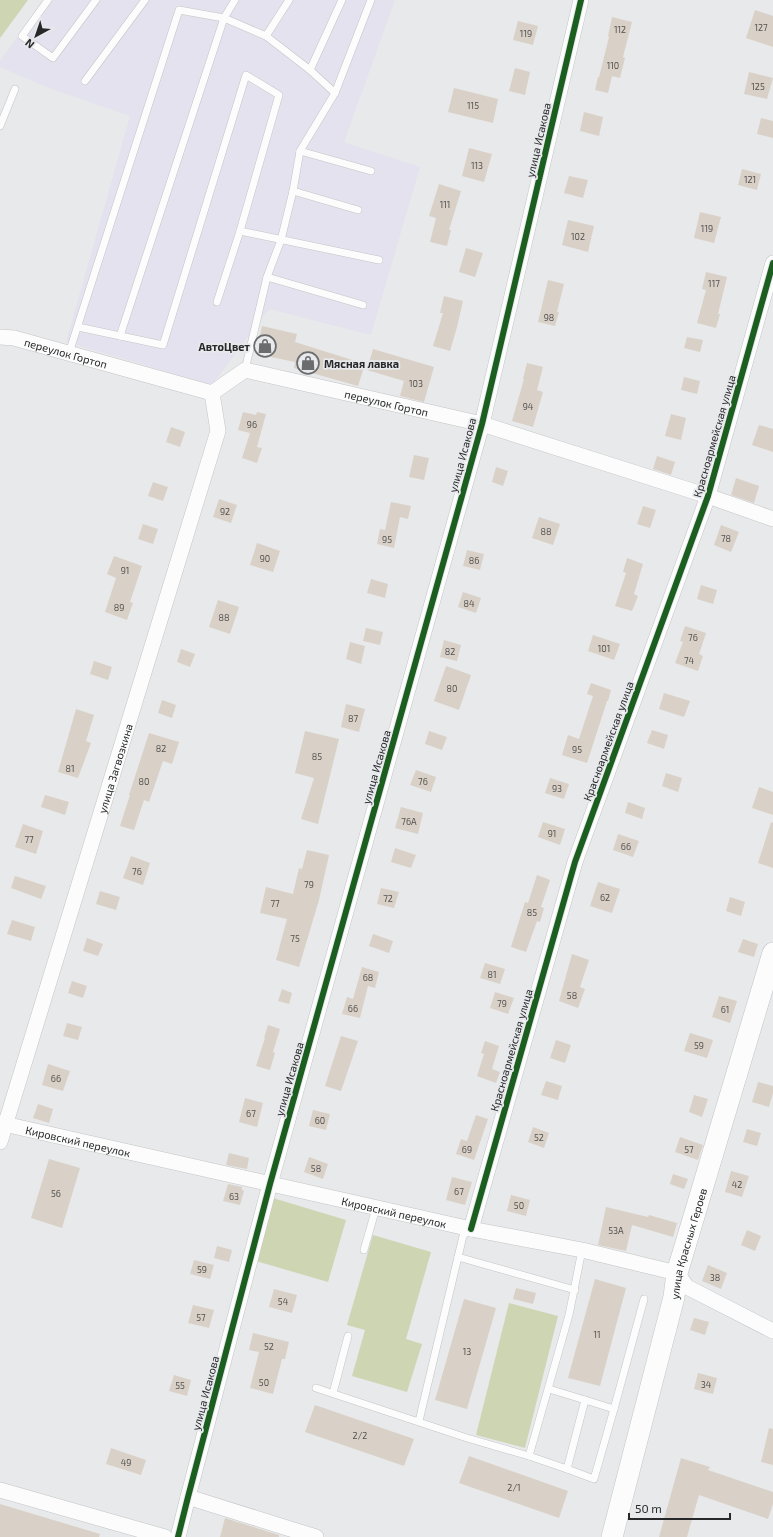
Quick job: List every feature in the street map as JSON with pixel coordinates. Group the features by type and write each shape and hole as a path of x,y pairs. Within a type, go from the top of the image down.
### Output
{"main road":[{"name":"улица Красных Героев","path":"612,1537 674,1297 677,1273 766,993 773,953"}],"street":[{"name":"улица Исакова","path":"178,1537 270,1184 482,424 581,0"},
{"name":"Красноармейская улица","path":"470,1229 575,862 708,496 773,263"},
{"name":"переулок Гортоп","path":"0,337 14,338 212,393"},
{"name":"переулок Гортоп","path":"245,370 482,424 708,496 773,519"},
{"path":"212,393 245,370"},
{"name":"улица Загвозкина","path":"0,1142 3,1124 218,431 212,393"},
{"name":"Кировский переулок","path":"3,1124 470,1229 582,1250 677,1273"},
{"path":"677,1273 687,1287 773,1331"},
{"path":"0,1490 165,1537"},
{"path":"188,1497 316,1537"}],"lane":[{"path":"48,0 22,36 53,58 96,0"},
{"path":"85,81 145,0"},
{"path":"120,336 224,18 235,0"},
{"path":"266,36 290,0"},
{"path":"310,70 342,0"},
{"path":"245,370 267,277 281,240 293,191 300,151 335,93 371,0"},
{"path":"69,354 179,10 224,18 266,36 310,70 335,93"},
{"path":"78,326 162,345 246,75 279,95 240,231 217,302"},
{"path":"0,126 15,89"},
{"path":"300,151 371,171"},
{"path":"293,191 358,210"},
{"path":"240,231 379,260"},
{"path":"267,277 363,305"},
{"path":"364,1250 376,1208"},
{"path":"419,1421 463,1236 470,1229"},
{"path":"529,1456 569,1315 582,1250"},
{"path":"458,1257 575,1290"},
{"path":"316,1388 467,1438 529,1456 594,1479 644,1299"},
{"path":"333,1393 348,1336"},
{"path":"549,1389 614,1409"},
{"path":"567,1469 585,1400"}],"shaded area":[{"path":"45,0 395,0 344,142 420,167 371,335 269,309 212,385 66,342 130,116 49,88 0,67 0,61"}],"green space":[{"path":"0,0 28,0 0,38"},
{"path":"273,1198 346,1220 328,1282 256,1261"},
{"path":"373,1235 431,1252 406,1339 422,1344 407,1392 352,1376 365,1330 347,1325"},
{"path":"509,1303 558,1316 525,1448 476,1435"}],"building":[{"path":"755,10 773,16 773,47 746,38"},
{"path":"612,17 632,22 623,57 625,58 620,78 612,76 608,93 595,90 609,37"},
{"path":"518,21 538,26 533,45 513,40"},
{"path":"515,68 530,72 525,95 509,91"},
{"path":"749,72 773,78 767,99 744,94"},
{"path":"454,88 498,99 493,123 448,112"},
{"path":"584,112 603,117 599,136 580,131"},
{"path":"761,118 773,121 773,138 757,134"},
{"path":"469,148 492,154 484,182 462,176"},
{"path":"742,169 761,174 757,190 738,185"},
{"path":"569,176 588,180 583,198 564,193"},
{"path":"439,184 461,191 449,230 451,230 447,246 430,242 436,218 429,216"},
{"path":"700,212 721,217 714,243 694,238"},
{"path":"568,220 594,226 588,252 562,245"},
{"path":"466,248 483,253 475,277 459,272"},
{"path":"706,272 727,277 716,328 697,323 706,290 702,289"},
{"path":"548,280 564,284 555,326 538,322"},
{"path":"444,296 463,301 450,351 433,346 443,313 440,313"},
{"path":"262,326 297,334 295,342 365,364 358,386 294,368 295,362 256,354"},
{"path":"687,337 703,340 700,352 684,348"},
{"path":"373,349 434,367 424,402 400,396 404,381 367,370"},
{"path":"527,363 543,367 537,390 543,392 533,427 512,421"},
{"path":"684,377 700,381 697,394 681,390"},
{"path":"243,412 256,415 257,412 266,414 257,447 262,448 257,463 242,458 250,433 238,430"},
{"path":"671,414 686,418 681,440 665,436"},
{"path":"759,425 773,429 773,452 752,445"},
{"path":"171,427 185,432 180,447 166,442"},
{"path":"414,455 429,458 424,480 409,477"},
{"path":"657,456 675,462 671,475 653,469"},
{"path":"496,467 508,471 503,486 492,482"},
{"path":"736,478 759,486 754,503 731,495"},
{"path":"153,482 168,487 163,501 148,496"},
{"path":"219,499 237,505 231,523 213,517"},
{"path":"391,502 411,506 408,519 400,517 394,548 377,544 380,529 385,530"},
{"path":"643,506 656,510 650,528 637,524"},
{"path":"539,517 560,524 553,545 532,538"},
{"path":"143,524 158,529 153,544 138,539"},
{"path":"721,525 739,532 731,552 714,545"},
{"path":"257,543 280,551 273,572 250,565"},
{"path":"467,550 484,554 480,570 463,566"},
{"path":"114,556 142,566 130,602 133,603 127,620 105,612 116,578 107,574"},
{"path":"627,558 643,564 634,594 638,596 632,611 615,606 626,573 623,572"},
{"path":"371,579 388,584 385,598 367,593"},
{"path":"701,585 717,590 713,604 697,599"},
{"path":"463,592 481,598 476,613 458,607"},
{"path":"218,600 239,607 230,634 209,627"},
{"path":"685,626 706,633 699,654 703,656 698,671 675,663 683,642 680,641"},
{"path":"366,628 383,632 380,645 363,641"},
{"path":"593,635 620,644 614,660 588,651"},
{"path":"444,640 461,645 457,661 440,657"},
{"path":"350,642 365,646 361,664 346,659"},
{"path":"181,649 195,654 190,667 177,662"},
{"path":"94,661 112,667 108,680 90,674"},
{"path":"446,666 471,675 459,710 434,701"},
{"path":"591,683 611,690 587,763 562,755 568,735 579,739 593,696 587,694"},
{"path":"664,693 690,701 684,717 659,709"},
{"path":"162,700 176,705 172,718 158,713"},
{"path":"346,704 365,709 359,732 341,727"},
{"path":"76,709 94,715 86,741 91,743 78,778 58,772"},
{"path":"652,730 668,735 664,749 647,743"},
{"path":"305,731 339,739 318,824 301,819 314,778 295,773"},
{"path":"429,731 447,737 442,750 425,744"},
{"path":"149,733 179,742 172,764 163,761 149,802 144,800 134,830 120,826"},
{"path":"416,770 436,777 431,792 410,785"},
{"path":"666,773 682,778 678,792 662,786"},
{"path":"550,778 569,784 564,799 545,793"},
{"path":"759,787 773,792 773,815 752,808"},
{"path":"45,795 69,802 65,815 41,807"},
{"path":"628,802 645,808 642,819 625,813"},
{"path":"401,807 423,813 418,834 395,828"},
{"path":"543,822 565,829 560,845 538,837"},
{"path":"771,822 773,823 773,868 758,863"},
{"path":"23,824 43,831 36,854 15,847"},
{"path":"618,834 639,841 633,857 613,850"},
{"path":"395,848 416,855 411,868 391,862"},
{"path":"307,850 329,855 319,900 299,967 276,960 287,919 260,913 266,887 293,894 299,868 302,869"},
{"path":"131,856 150,863 143,885 123,878"},
{"path":"537,875 550,880 541,907 544,908 540,922 537,921 526,952 511,947 525,902 528,903"},
{"path":"15,876 46,886 41,899 11,888"},
{"path":"598,882 620,889 612,913 590,906"},
{"path":"381,888 399,892 394,908 377,904"},
{"path":"100,891 120,897 116,910 96,904"},
{"path":"730,897 745,902 741,916 726,911"},
{"path":"12,920 35,927 31,941 7,934"},
{"path":"373,934 393,941 389,953 369,946"},
{"path":"87,938 103,944 98,956 83,951"},
{"path":"743,939 758,944 754,957 738,952"},
{"path":"572,954 589,960 580,987 585,989 578,1008 559,1001"},
{"path":"485,963 505,969 500,984 480,978"},
{"path":"362,967 379,972 375,988 368,986 360,1018 342,1014 347,997 353,999"},
{"path":"72,981 87,986 83,998 68,993"},
{"path":"282,989 292,993 289,1004 278,1001"},
{"path":"495,992 514,998 508,1014 490,1008"},
{"path":"719,996 737,1001 730,1023 712,1017"},
{"path":"67,1023 82,1027 78,1040 63,1036"},
{"path":"268,1025 280,1029 273,1052 275,1053 270,1070 256,1066"},
{"path":"690,1033 713,1040 707,1058 684,1051"},
{"path":"341,1036 358,1041 341,1091 325,1086"},
{"path":"556,1040 571,1045 565,1063 550,1058"},
{"path":"485,1041 499,1046 492,1069 500,1072 496,1083 477,1076 484,1054 481,1053"},
{"path":"48,1064 70,1071 63,1091 42,1085"},
{"path":"546,1081 562,1086 558,1100 541,1095"},
{"path":"758,1082 773,1086 773,1093 769,1107 752,1102"},
{"path":"694,1095 708,1099 702,1117 689,1112"},
{"path":"245,1098 263,1103 257,1127 239,1122"},
{"path":"38,1104 53,1109 49,1123 33,1118"},
{"path":"313,1110 330,1114 326,1130 309,1126"},
{"path":"476,1115 488,1119 474,1160 456,1154 461,1139 467,1141"},
{"path":"533,1127 549,1133 544,1148 528,1142"},
{"path":"747,1129 761,1133 757,1146 743,1142"},
{"path":"680,1137 703,1145 698,1160 675,1152"},
{"path":"229,1153 249,1158 247,1169 226,1165"},
{"path":"309,1157 328,1164 323,1179 304,1172"},
{"path":"49,1159 80,1168 62,1228 31,1218"},
{"path":"731,1171 749,1176 742,1197 725,1192"},
{"path":"673,1174 688,1179 684,1189 670,1184"},
{"path":"452,1177 472,1182 465,1205 446,1200"},
{"path":"228,1184 242,1187 242,1190 244,1191 240,1205 223,1201"},
{"path":"511,1195 530,1200 526,1216 507,1211"},
{"path":"606,1207 648,1217 649,1215 677,1223 673,1237 632,1225 626,1251 598,1245"},
{"path":"747,1230 761,1236 755,1251 741,1245"},
{"path":"217,1246 232,1250 229,1262 214,1258"},
{"path":"194,1260 214,1265 210,1279 190,1274"},
{"path":"708,1265 727,1273 721,1289 702,1281"},
{"path":"595,1279 626,1288 600,1386 568,1378"},
{"path":"516,1288 536,1293 533,1304 513,1299"},
{"path":"274,1289 297,1295 292,1313 269,1307"},
{"path":"464,1299 496,1308 467,1409 435,1400"},
{"path":"193,1305 214,1310 209,1328 188,1323"},
{"path":"694,1318 709,1322 705,1335 690,1330"},
{"path":"253,1333 289,1342 285,1359 282,1359 273,1394 250,1388 259,1352 249,1350"},
{"path":"698,1373 717,1378 713,1394 694,1389"},
{"path":"174,1375 191,1380 187,1396 169,1391"},
{"path":"315,1405 414,1439 404,1466 305,1432"},
{"path":"769,1428 773,1429 773,1465 761,1462"},
{"path":"111,1448 146,1460 141,1475 106,1464"},
{"path":"469,1456 568,1491 559,1518 459,1483"},
{"path":"681,1458 710,1467 708,1470 773,1492 773,1504 768,1519 699,1495 687,1537 659,1537"},
{"path":"0,1504 100,1534 99,1537 0,1537"},
{"path":"225,1518 279,1535 279,1537 220,1537"}],"cycle path":[{"path":"178,1537 270,1184 482,424 581,0"},
{"path":"471,1229 575,862 708,496 773,263"}],"place":[{"name":"АвтоЦвет","path":"265,346"},
{"name":"Мясная лавка","path":"308,363"}]}
